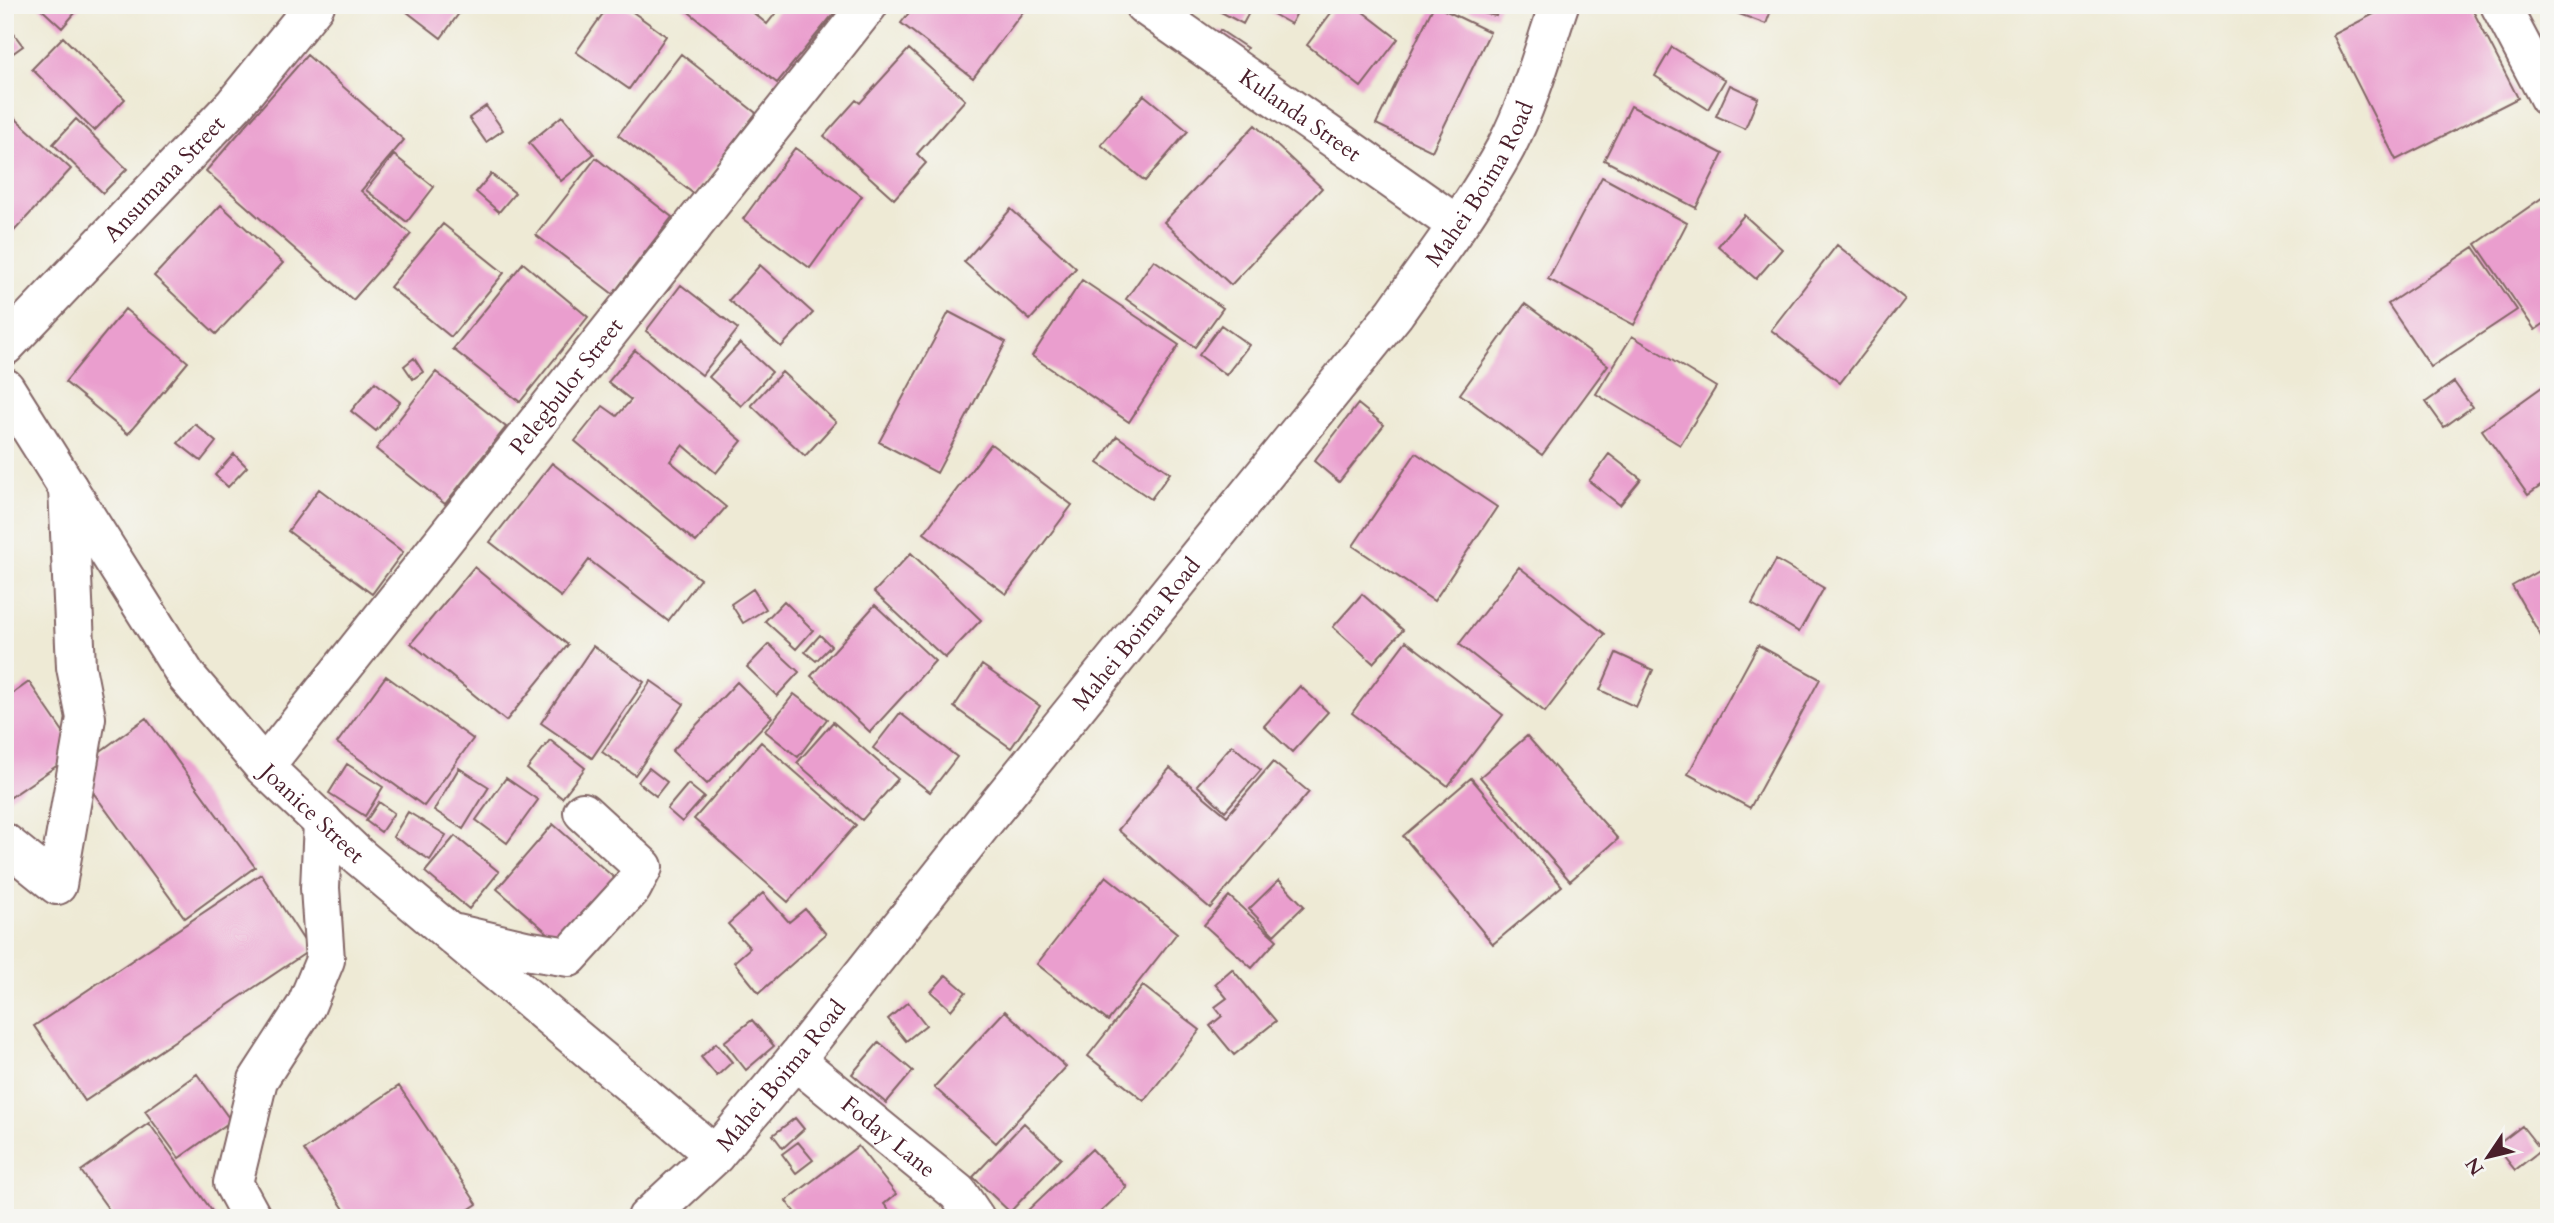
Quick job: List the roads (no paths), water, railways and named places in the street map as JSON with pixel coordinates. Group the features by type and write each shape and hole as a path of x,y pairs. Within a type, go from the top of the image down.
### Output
{"street":[{"name":"Ansumana Street","path":"5,346 234,105 315,5"},
{"name":"Pelegbulor Street","path":"264,767 868,5"},
{"name":"Kulanda Street","path":"1144,5 1457,225"},
{"name":"Mahei Boima Road","path":"647,1218 715,1155 795,1060 1395,313 1457,225 1507,146 1535,77 1559,5"},
{"path":"2500,5 2549,98"},
{"name":"Joanice Street","path":"5,388 187,677 264,767 357,855 715,1155"},
{"path":"5,843 57,885 86,718 76,667 68,488"},
{"path":"448,932 569,957 632,888 643,867 583,812"},
{"path":"252,1218 233,1183 258,1080 306,1006 325,960 320,888 323,822"},
{"name":"Foday Lane","path":"795,1060 958,1193 975,1218"}]}
